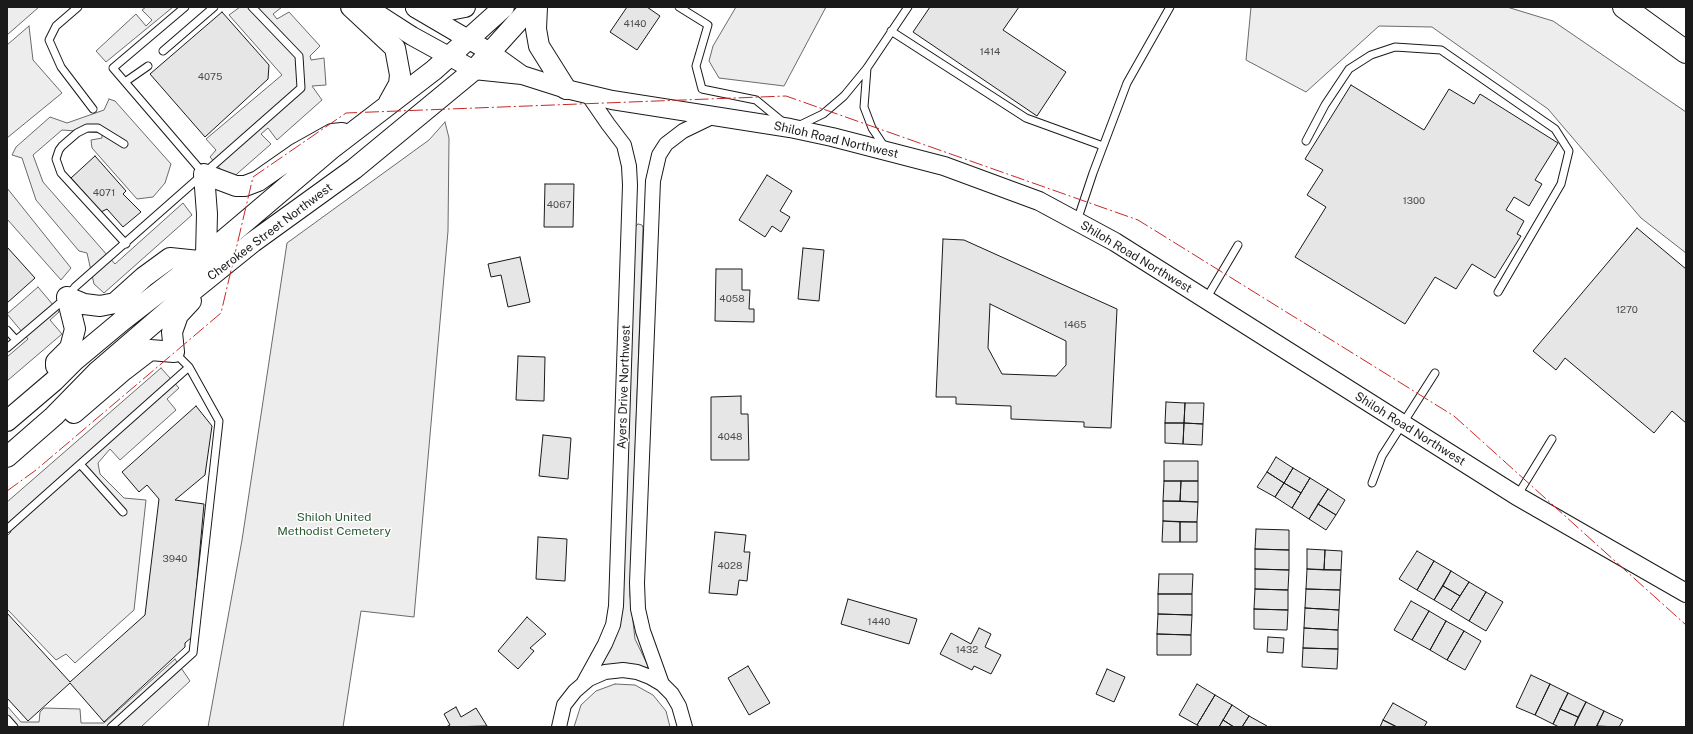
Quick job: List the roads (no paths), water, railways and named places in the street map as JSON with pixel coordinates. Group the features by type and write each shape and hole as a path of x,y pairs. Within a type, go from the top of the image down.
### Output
{"highway":[{"path":"1624,7 1686,52"}],"main road":[{"path":"351,7 395,48 398,57 400,75 399,84 386,106"},
{"path":"415,7 444,11 465,7"},
{"name":"Cherokee Street Northwest","path":"7,421 54,381 75,360 123,320 202,258 331,149 449,57 504,7"},
{"name":"Cherokee Street Northwest","path":"7,457 54,416 98,372 170,309 253,242 354,169 474,70 532,7"},
{"path":"537,7 536,29 539,46 566,89"},
{"path":"67,297 84,304 100,306 115,303 144,277 170,258 202,258 207,214 204,174 236,186 245,186 258,181 298,153 332,134 357,130"},
{"path":"54,416 70,416 150,350 174,352 172,332 178,315 226,263"},
{"path":"54,381 56,362 70,348 75,329 67,297"}],"street":[{"name":"Shiloh Road Northwest","path":"367,7 412,36 474,70 522,75 588,95 633,104 790,128 887,150 963,172 1039,201 1115,242 1402,425 1517,496 1686,593"},
{"name":"Shiloh Road Northwest","path":"415,7 490,52 522,75"},
{"name":"Ayers Drive Northwest","path":"583,684 605,644 613,625 616,606 630,185 629,166 624,145 588,95"},
{"name":"Ayers Drive Northwest","path":"662,684 642,631 638,609 637,584 653,181 659,155 666,144 683,131 714,116"},
{"path":"559,727 564,705 575,690 589,679 605,672 623,670 637,672 662,684 672,694 679,706 686,724"}],"lane":[{"path":"78,7 56,26 49,40 62,67 93,109"},
{"path":"185,7 113,68 204,174"},
{"path":"164,51 214,7"},
{"path":"7,348 67,297 75,287 126,244 301,88 299,56 252,7"},
{"path":"679,7 708,25 696,66 702,89 756,100 790,128 813,119 834,105 867,68 908,7"},
{"path":"1077,222 1103,146 1127,83 1170,7"},
{"path":"891,31 1026,118 1103,146"},
{"path":"1306,141 1325,105 1349,69 1371,55 1395,47 1441,50 1555,129 1569,151 1561,184 1498,292"},
{"path":"125,82 148,66"},
{"path":"867,68 864,107 872,128 887,150"},
{"path":"124,144 110,137 98,128 87,128 72,137 62,146 56,159 61,173 126,244"},
{"path":"1206,299 1238,245"},
{"path":"7,330 16,340"},
{"path":"111,727 192,653 219,421 188,367 174,352"},
{"path":"7,529 188,367"},
{"path":"1372,483 1382,456 1435,373"},
{"path":"1517,496 1552,439"},
{"path":"80,464 123,512"},
{"path":"7,719 14,727"}],"park label":[{"name":"Shiloh United Methodist Cemetery","path":"334,524"}]}
